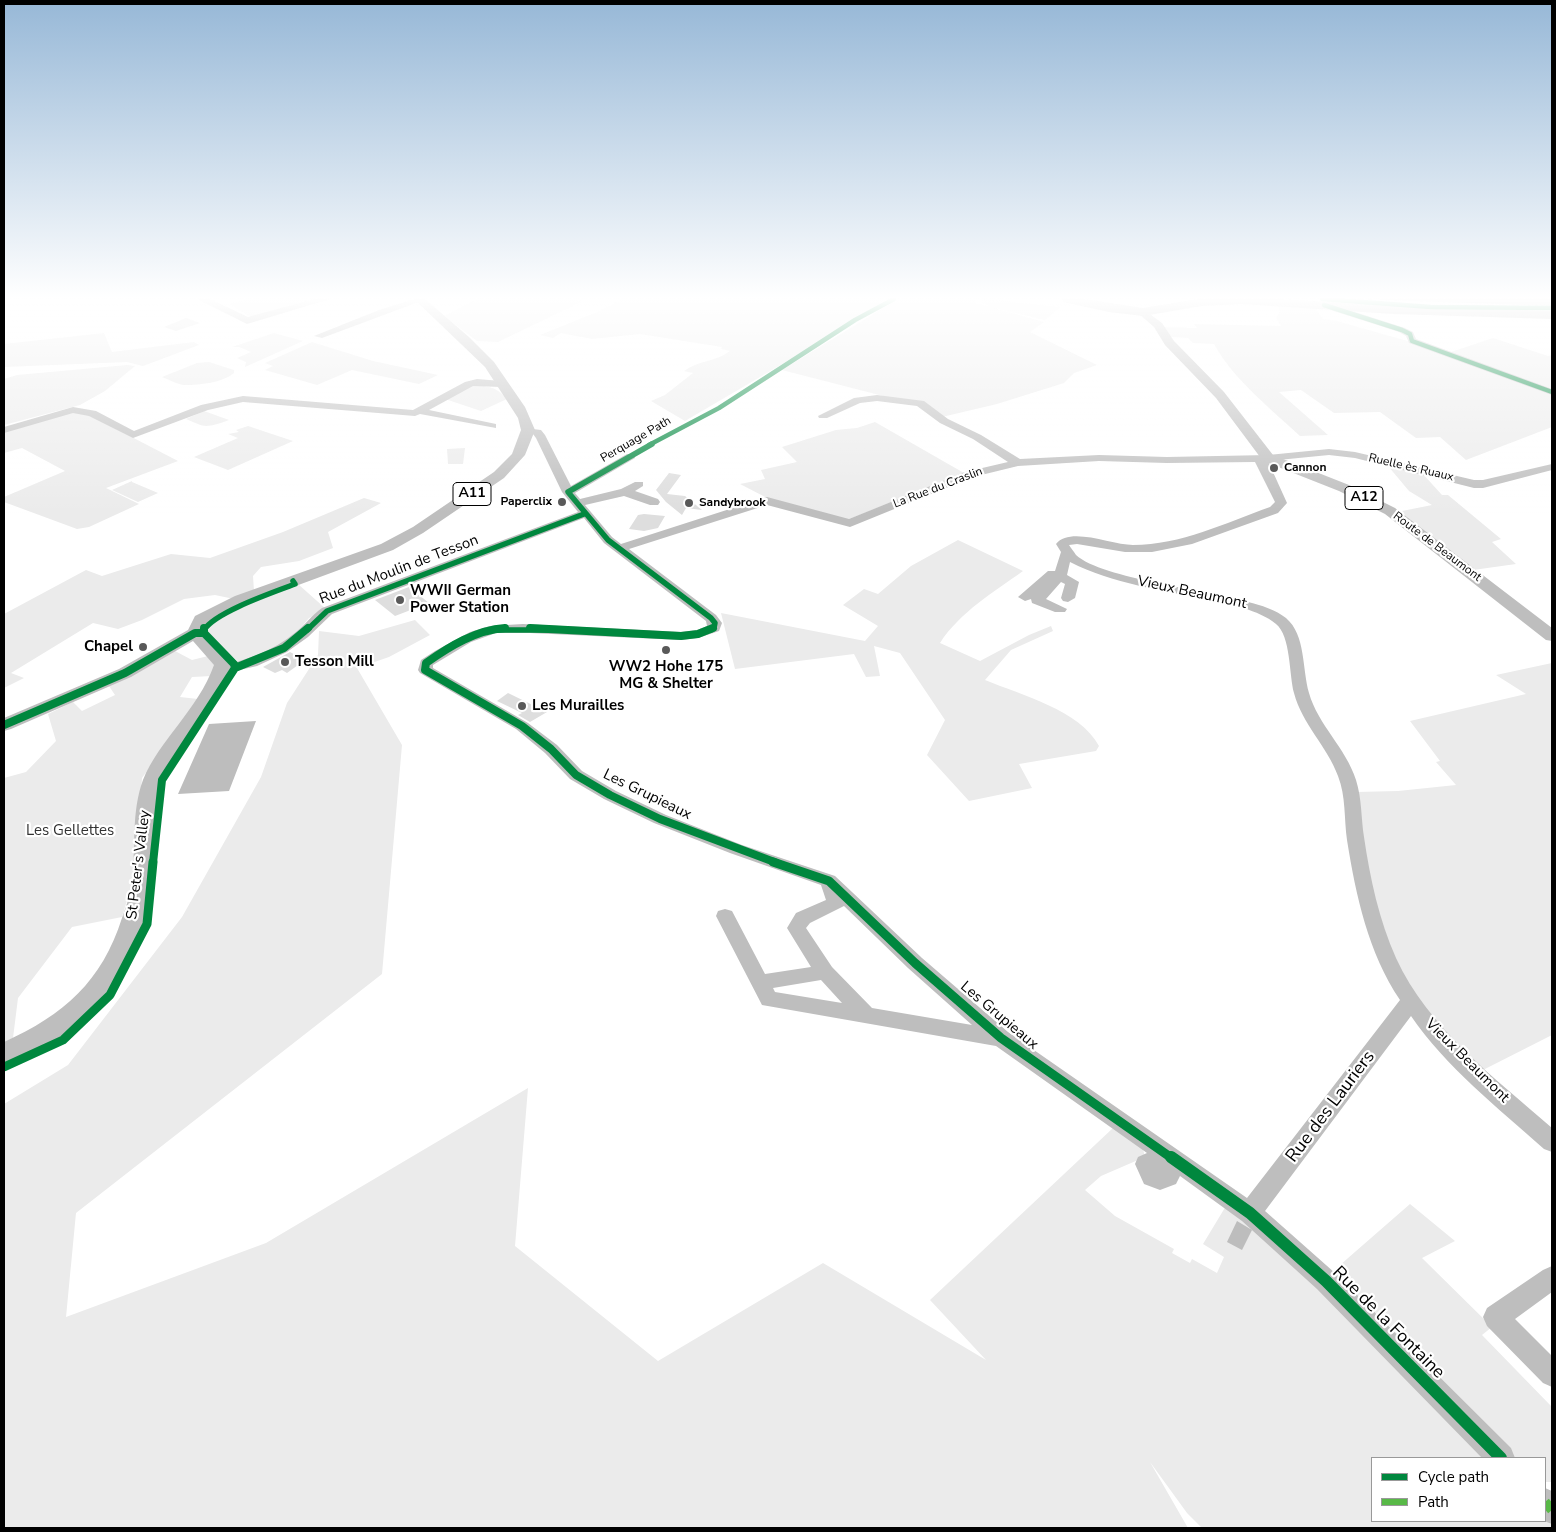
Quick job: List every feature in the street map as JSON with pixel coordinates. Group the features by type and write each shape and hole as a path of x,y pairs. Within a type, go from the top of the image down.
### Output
{"main road":[{"path":"492,370 526,418 528,430"},
{"path":"1196,370 1220,395 1268,458"},
{"name":"A11","path":"196,633 201,620 241,600 386,547 418,530 500,475 518,455 528,430"},
{"name":"Route de Beaumont","path":"1268,458 1344,488 1390,511 1552,636"},
{"path":"4,725 125,673 196,633 223,664 222,670 210,692 158,769 152,782 146,803 143,883 131,929 117,962 102,987 72,1015 52,1030 4,1053"}],"street":[{"path":"1493,370 1552,392"},
{"path":"4,430 73,410 92,413 133,435 205,407 243,399 411,413 419,411 469,384 477,382 501,384"},
{"path":"823,416 858,400 877,398 920,403 944,421 977,437 1018,463"},
{"path":"419,411 462,418 492,426"},
{"path":"528,430 537,432 541,437 568,492 580,508"},
{"name":"Ruelle ès Ruaux","path":"1268,458 1320,451 1347,454 1474,484 1483,484 1552,467"},
{"name":"Perquage Path","path":"568,492 631,456"},
{"name":"La Rue du Craslin","path":"620,548 767,501 850,523 969,474 1018,463 1099,458 1167,460 1268,458"},
{"path":"1025,597 1054,574 1060,576 1072,582 1064,603 1037,600 1060,576 1066,554 1062,544 1069,539 1121,548 1150,548 1202,536 1274,510 1281,503 1279,495 1260,460 1268,458"},
{"path":"625,492 639,484"},
{"path":"625,492 654,502"},
{"name":"Rue du Moulin de Tesson","path":"222,670 235,668 286,647 301,636 311,623 327,611 580,508 625,492"},
{"name":"Les Grupieaux","path":"580,508 608,540 711,618 715,623 714,628 696,635 671,636 579,630 498,629 484,632 434,657 426,663 424,670 522,726 551,749 576,775 610,795 660,819 736,850 829,881 915,963 1001,1038 1168,1159 1250,1213"},
{"name":"Vieux Beaumont","path":"1066,554 1090,567 1129,580 1243,603 1260,609 1283,623 1290,634 1294,648 1296,673 1304,701 1344,770 1350,786 1356,846 1367,896 1388,960 1411,1001 1432,1029 1484,1082 1552,1142"},
{"path":"829,881 836,903 803,918 796,928 825,972 866,1015"},
{"path":"725,916 769,999 1001,1038"},
{"path":"760,982 825,972"},
{"name":"Rue des Lauriers","path":"1250,1213 1411,1001"},
{"name":"Rue de la Fontaine","path":"1250,1213 1326,1281 1500,1457"},
{"path":"1552,1278 1496,1318 1552,1374"}],"green space":[{"path":"67,370 130,370 105,391 80,405 4,425 4,379 17,375"},
{"path":"178,370 234,370 234,373 223,379 204,384 179,384 162,377"},
{"path":"267,370 351,370 317,385"},
{"path":"354,370 417,370 438,375 419,384"},
{"path":"771,370 685,421 651,401 665,395 693,373 684,371"},
{"path":"784,370 1081,370 1074,373 1064,383 997,404 942,417 921,402 887,397"},
{"path":"1232,370 1488,370 1552,394 1552,427 1466,460 1440,437 1416,438 1380,412 1334,413 1301,390 1279,392 1328,435 1300,436 1242,382"},
{"path":"1499,370 1552,370 1552,389"},
{"path":"470,385 499,391 507,399 481,411 445,399"},
{"path":"204,411 229,420 205,426 186,419"},
{"path":"70,413 83,413 97,419 178,461 106,488 139,504 89,527 77,529 4,502 4,497 65,471 22,448 4,453 4,432"},
{"path":"875,422 964,473 847,520 771,500 740,484 765,479 761,470 797,462 782,447 836,430 857,428"},
{"path":"248,426 293,441 228,470 194,457 238,438 228,434 239,432 236,430"},
{"path":"465,448 463,464 448,464 447,449"},
{"path":"1388,466 1422,473 1442,495 1448,495 1501,539 1492,542 1516,564 1473,570 1397,512 1432,505 1409,491"},
{"path":"132,481 158,493 138,502 112,490"},
{"path":"364,498 381,503 328,532 333,548 299,561 261,567 253,576 254,591 234,599 215,595 184,599 142,620 118,629 93,623 11,673 24,678 4,688 4,614 86,570 102,576 171,554 210,558 283,532"},
{"path":"958,540 1023,571 967,612 940,643 980,661 1029,635 1051,626 1053,631 1011,650 985,680 1032,698 1064,713 1090,733 1099,746 1096,751 1019,764 1032,788 969,801 927,755 945,720 900,653 874,646 880,676 866,677 854,654 735,669 721,613 865,641 878,626 843,605 864,589 878,594 911,566"},
{"path":"298,584 326,609 309,618 289,642 240,663 207,634 207,628 212,624 250,602"},
{"path":"415,620 430,635 389,657 357,668 402,745 382,974 76,1213 66,1317 266,1243 528,1088 515,1246 658,1361 823,1263 986,1360 930,1300 1113,1128 1142,1145 1145,1157 1101,1176 1085,1190 1115,1216 1174,1249 1172,1253 1190,1263 1192,1259 1217,1273 1224,1257 1203,1244 1229,1201 1326,1281 1500,1457 1371,1457 1371,1522 1546,1522 1546,1503 1552,1510 1552,1528 1202,1528 1187,1513 1150,1462 1188,1528 4,1528 4,1104 68,1065 182,917 261,777 287,703 318,655 319,631 359,636"},
{"name":"Les Gellettes","path":"175,651 192,660 208,656 215,665 212,676 192,677 180,697 198,699 142,778 135,874 122,917 72,927 18,998 13,1038 4,1042 4,778 26,772 56,741 48,714 73,702 82,711 115,695 109,686"},
{"path":"1552,663 1552,1035 1481,1071 1416,1001 1395,962 1367,876 1356,792 1398,791 1456,785 1436,762 1440,761 1410,721 1526,694 1496,675"},
{"path":"1410,1204 1455,1241 1422,1258 1492,1327 1482,1335 1552,1407 1552,1482 1546,1482 1546,1457 1510,1457 1332,1272"}],"shaded area":[{"path":"256,721 229,791 178,794 209,724"},
{"path":"1237,1221 1252,1230 1242,1250 1227,1242"}],"building":[{"path":"669,473 681,475 667,494 685,496 702,510 686,508 682,515 666,502 656,490"},
{"path":"638,515 665,516 658,528 644,531 629,529"},
{"name":"WWII German Power Station","path":"409,587 429,603 395,616 375,600"},
{"name":"Tesson Mill","path":"290,652 305,660 287,673 282,670 275,673 263,667"},
{"name":"Les Murailles","path":"508,693 547,712 530,722 518,715 522,713 497,701"}],"marked path":[{"path":"1546,1503 1552,1510"}],"cycle path":[{"path":"777,370 719,408 693,420 568,492 608,540 711,618 715,623 714,628 707,632 681,636 530,628 496,629 475,635 448,649 426,663 425,670 522,726 551,749 576,775 610,795 660,819 736,849 829,881 915,963 1001,1038 1250,1213 1326,1281 1500,1457"},
{"path":"1493,370 1552,392"},
{"path":"235,668 284,648 298,638 327,611 584,514"},
{"path":"204,633 204,628 210,623 249,601 295,584 293,581"},
{"name":"St Peter's Valley","path":"4,725 125,673 195,633 204,633 234,664 235,668 162,780 147,924 110,995 63,1040 4,1067"}],"place":[{"name":"Cannon","path":"1274,468"},
{"name":"Paperclix","path":"562,502"},
{"name":"Sandybrook","path":"689,503"},
{"name":"WWII German Power Station","path":"400,600"},
{"name":"Chapel","path":"143,647"},
{"name":"WW2 Hohe 175 MG & Shelter","path":"666,650"},
{"name":"Tesson Mill","path":"285,662"},
{"name":"Les Murailles","path":"522,706"}]}
